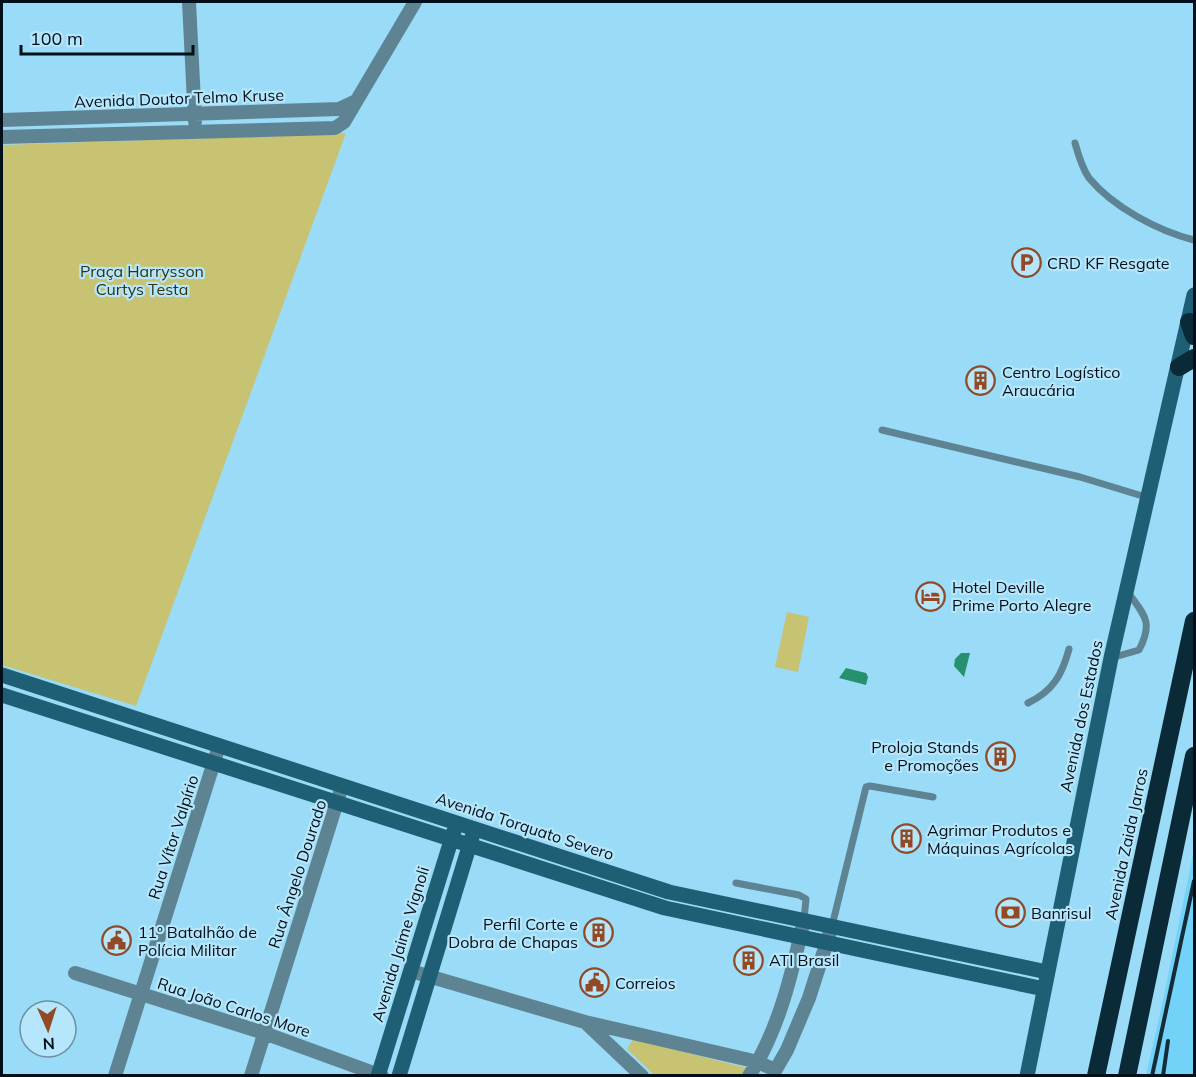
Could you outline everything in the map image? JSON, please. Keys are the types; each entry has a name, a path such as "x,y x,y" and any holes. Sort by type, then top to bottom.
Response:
{"highway":[{"name":"Avenida Zaida Jarros","path":"1096,1076 1194,621"},
{"path":"1127,1076 1194,756"}],"street":[{"path":"189,2 196,132"},
{"path":"356,101 415,2"},
{"name":"Avenida Doutor Telmo Kruse","path":"2,120 339,109 356,101"},
{"name":"Avenida Doutor Telmo Kruse","path":"2,137 335,128 344,122 356,101"},
{"name":"Avenida dos Estados","path":"1027,1076 1111,658 1149,498 1187,363 1194,296"},
{"name":"Avenida Torquato Severo","path":"2,675 669,892 1047,972"},
{"path":"2,695 665,908 1044,989"},
{"name":"Rua Vítor Valpírio","path":"115,1076 219,746"},
{"name":"Rua Ângelo Dourado","path":"251,1076 342,786"},
{"name":"Avenida Jaime Vignoli","path":"380,1074 457,823"},
{"path":"399,1076 474,828"},
{"path":"571,878 577,862"},
{"path":"749,1076 758,1062 785,993 804,920"},
{"path":"411,971 585,1022 758,1062 774,1073 787,1050 809,998 832,926"},
{"path":"930,964 936,948"},
{"name":"Rua João Carlos More","path":"75,973 264,1033 380,1074"},
{"path":"585,1022 642,1076"}],"lane":[{"path":"1074,143 1089,178 1112,198 1143,219 1176,235 1194,240"},
{"path":"882,430 1080,477 1149,498"},
{"path":"1111,658 1139,650 1147,634 1147,618 1127,590"},
{"path":"1028,703 1043,695 1057,682 1069,649"},
{"path":"832,926 866,787 933,797"},
{"path":"736,883 800,895 806,899 808,905 804,920"}],"shaded area":[{"path":"961,653 970,653 964,677 954,666 955,659"},
{"path":"846,668 866,673 868,677 866,685 839,678"},
{"path":"1194,850 1194,1075 1146,1075 1162,1005"}],"green space":[{"name":"Praça Harrysson Curtys Testa","path":"346,133 136,706 2,665 2,145"},
{"path":"787,612 809,617 798,672 775,667"},
{"path":"633,1039 751,1069 745,1075 654,1075 627,1049"}],"railway":[{"path":"1152,1076 1194,881"},
{"path":"1163,1076 1168,1041"}],"place":[{"name":"CRD KF Resgate","path":"1026,263"},
{"name":"Centro Logístico Araucária","path":"981,381"},
{"name":"Hotel Deville Prime Porto Alegre","path":"931,596"},
{"name":"Proloja Stands e Promoções","path":"1000,756"},
{"name":"Agrimar Produtos e Máquinas Agrícolas","path":"906,839"},
{"name":"Banrisul","path":"1010,913"},
{"name":"Perfil Corte e Dobra de Chapas","path":"599,933"},
{"name":"11º Batalhão de Polícia Militar","path":"117,941"},
{"name":"ATI Brasil","path":"748,960"},
{"name":"Correios","path":"594,983"}]}
